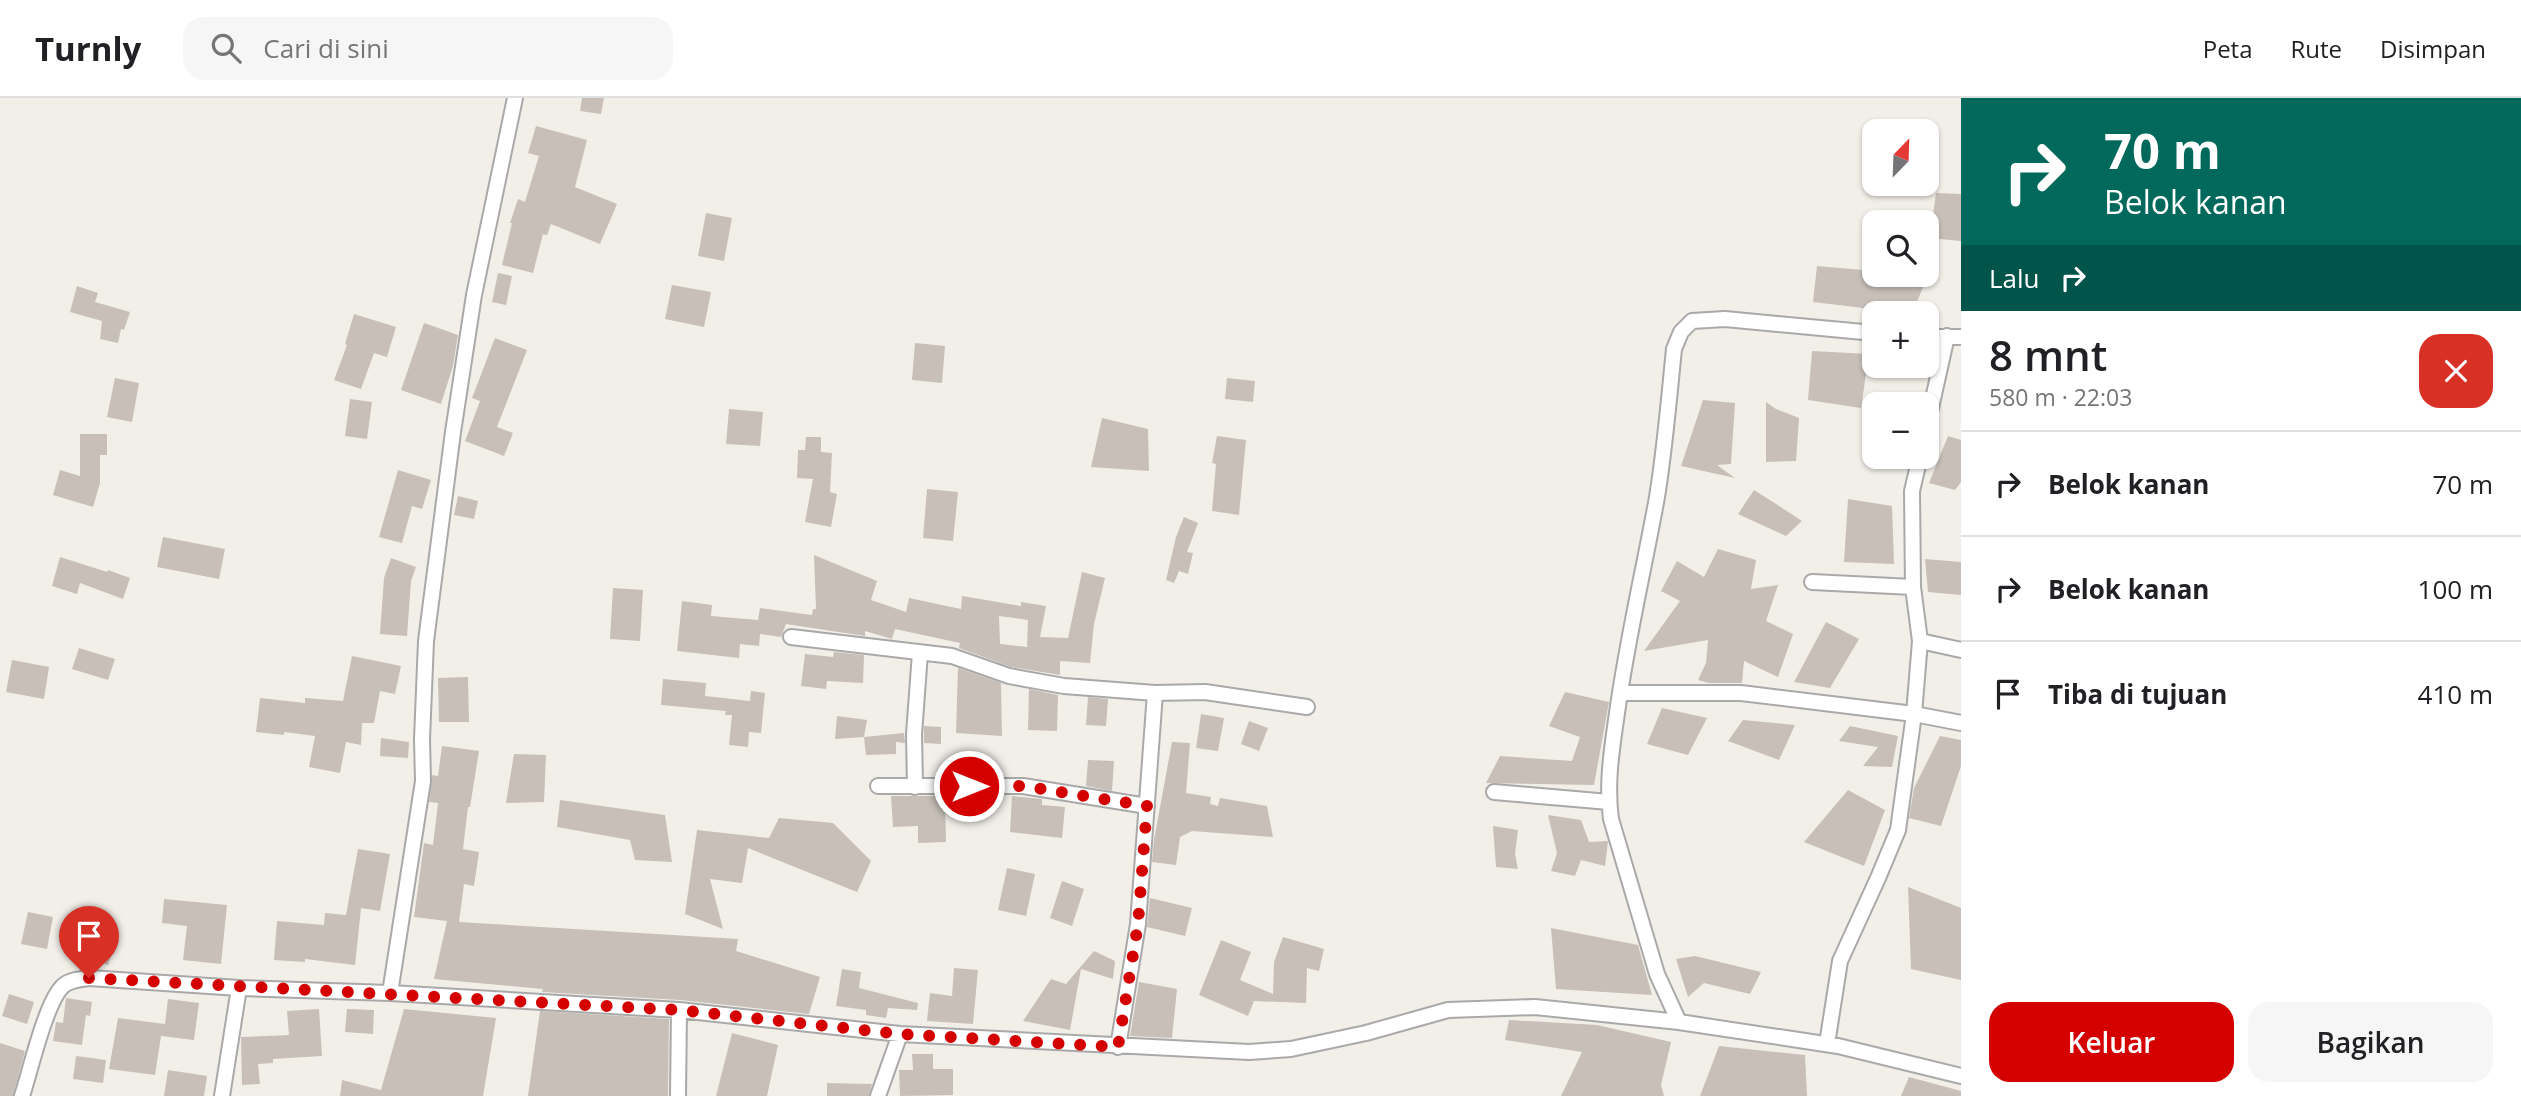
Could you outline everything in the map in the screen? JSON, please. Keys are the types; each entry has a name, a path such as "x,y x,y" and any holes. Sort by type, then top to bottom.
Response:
{"street":[{"path":"390,993 423,781 426,640 453,432 474,295 515,98"},
{"path":"1679,1022 1657,974 1618,842 1609,802 1608,776 1632,615 1657,495 1675,349 1681,332 1692,321 1725,319 1862,332"},
{"path":"1937,392 1954,337"},
{"path":"1828,1044 1840,961 1898,830 1914,714 1920,641 1913,587 1912,491 1917,469"},
{"path":"1812,582 1913,587"},
{"path":"791,637 951,656 1009,676 1064,686 1155,693 1205,692 1307,707"},
{"path":"1920,641 1961,650"},
{"path":"915,786 915,722 920,653"},
{"path":"1118,1047 1138,924 1155,693"},
{"path":"1620,693 1741,694 1914,714 1961,723"},
{"path":"878,786 1023,786 1147,806"},
{"path":"1494,792 1609,802"},
{"path":"22,1096 51,1005 63,986 89,978 679,1010 900,1034 1249,1052 1292,1049 1448,1010 1535,1007 1679,1022 1828,1044 1961,1076"},
{"path":"222,1096 239,988"},
{"path":"678,1096 679,1010"},
{"path":"878,1096 900,1034"}],"building":[{"path":"582,98 604,98 601,114 580,111"},
{"path":"536,126 587,140 575,187 617,204 600,244 551,224 547,235 543,234 533,273 502,265 510,223 518,199 525,202 539,156 528,153"},
{"path":"1939,193 1961,194 1961,241 1939,239 1939,210 1934,210 1936,196 1939,196"},
{"path":"706,213 732,218 724,261 698,256"},
{"path":"1817,266 1862,270 1862,287 1923,287 1917,301 1862,301 1862,308 1813,302"},
{"path":"498,273 512,276 506,305 492,302"},
{"path":"672,285 711,292 704,327 665,319"},
{"path":"77,286 98,293 95,302 130,312 124,330 121,329 118,343 100,339 102,321 70,312"},
{"path":"354,314 396,327 387,357 374,353 361,389 334,380 347,345 345,344"},
{"path":"424,323 458,335 453,366 441,404 401,390"},
{"path":"495,338 527,350 497,427 513,433 504,456 465,441 480,401 472,398"},
{"path":"915,343 945,346 942,383 912,380"},
{"path":"1812,351 1862,354 1862,378 1865,378 1861,408 1808,400"},
{"path":"115,378 139,383 132,422 107,417"},
{"path":"1227,378 1255,381 1253,402 1225,399"},
{"path":"350,399 372,402 367,439 345,436"},
{"path":"1703,400 1735,403 1731,464 1717,465 1735,478 1681,466"},
{"path":"1766,402 1799,418 1796,461 1766,462"},
{"path":"729,409 763,412 760,446 726,444"},
{"path":"1102,418 1148,429 1149,471 1091,467"},
{"path":"80,434 107,434 107,455 100,455 100,483 93,507 53,495 60,470 80,476"},
{"path":"1217,436 1246,440 1239,515 1212,511 1216,464 1212,463"},
{"path":"1948,436 1961,440 1961,482 1955,490 1929,483 1935,469 1939,469 1939,458"},
{"path":"806,437 821,437 821,452 832,453 830,492 837,494 831,527 805,522 813,479 797,478 798,450 805,450"},
{"path":"398,470 431,480 422,509 412,506 402,543 379,537"},
{"path":"927,489 958,492 953,541 923,538"},
{"path":"1754,490 1802,521 1786,536 1738,514"},
{"path":"458,496 478,501 474,519 454,515"},
{"path":"1848,499 1892,506 1894,564 1844,562"},
{"path":"1184,517 1198,523 1187,552 1193,553 1188,574 1179,571 1174,583 1166,580 1176,537"},
{"path":"163,537 225,549 219,579 157,567"},
{"path":"1718,549 1756,560 1751,589 1778,585 1766,621 1793,634 1778,677 1744,661 1742,683 1709,683 1698,680 1706,663 1708,640 1644,651 1680,601 1661,591 1677,561 1704,577"},
{"path":"814,555 877,581 871,600 906,612 909,598 961,609 962,596 1021,606 1021,602 1046,606 1040,637 1068,638 1082,572 1105,578 1094,624 1090,663 1060,661 1060,675 1011,667 959,648 960,643 895,629 892,639 865,631 865,636 786,624 781,637 760,634 759,646 740,644 739,658 677,651 682,601 712,605 711,616 758,620 760,608 812,615 813,609 816,609","holes":["999,616 1028,620 1027,647 1000,644"]},
{"path":"60,557 130,578 123,599 80,583 77,594 52,586"},
{"path":"391,558 416,567 411,581 407,636 380,634 384,578"},
{"path":"1925,559 1961,562 1961,595 1928,592"},
{"path":"613,588 643,590 640,641 610,639"},
{"path":"1826,622 1859,639 1830,688 1794,682"},
{"path":"79,648 115,659 108,680 72,669"},
{"path":"834,652 864,655 863,683 827,681 826,689 801,686 805,654 833,657"},
{"path":"352,656 401,666 395,694 380,691 374,723 362,723 361,745 346,742 340,773 309,767 315,736 256,732 260,698 305,703 305,698 343,701"},
{"path":"12,660 49,667 44,699 6,692"},
{"path":"958,668 1001,683 1002,736 956,733"},
{"path":"468,677 469,722 439,722 438,678"},
{"path":"663,679 706,683 705,696 750,701 751,691 765,693 761,733 749,732 748,747 729,745 732,715 725,715 726,711 661,705"},
{"path":"1029,689 1058,695 1057,731 1028,730"},
{"path":"1565,692 1609,702 1594,785 1486,783 1500,756 1572,761 1580,737 1549,726"},
{"path":"1088,697 1108,699 1106,726 1086,725"},
{"path":"1662,708 1707,718 1688,755 1647,744"},
{"path":"1201,714 1224,718 1218,751 1196,748"},
{"path":"837,716 867,720 864,737 835,739"},
{"path":"1743,720 1795,725 1779,760 1728,741"},
{"path":"1249,721 1268,728 1259,751 1241,744"},
{"path":"924,726 941,727 941,744 924,743"},
{"path":"1850,726 1898,736 1892,767 1863,766 1878,747 1839,741"},
{"path":"904,733 905,743 896,742 896,754 866,755 864,737"},
{"path":"1940,736 1961,740 1961,766 1941,826 1909,818 1914,788"},
{"path":"381,738 409,742 408,758 380,756"},
{"path":"1172,742 1190,743 1186,793 1211,797 1210,804 1218,806 1220,798 1267,806 1273,837 1192,831 1180,837 1176,865 1152,862"},
{"path":"442,746 479,751 463,849 479,852 474,886 464,884 459,922 738,939 736,951 820,977 809,1014 680,1000 542,992 543,989 434,979 447,921 414,917 424,843 433,845 438,803 429,802 432,775 438,776"},
{"path":"514,754 546,755 544,802 506,803"},
{"path":"1088,760 1114,761 1112,791 1086,786"},
{"path":"1848,790 1885,810 1864,866 1804,842"},
{"path":"891,796 945,796 946,842 918,843 918,826 893,827"},
{"path":"1012,796 1042,799 1042,805 1065,807 1062,838 1010,832"},
{"path":"560,800 665,815 672,862 635,860 630,840 557,827"},
{"path":"1548,815 1581,820 1589,842 1608,841 1605,866 1581,860 1575,876 1551,871 1557,853"},
{"path":"779,818 833,823 871,861 857,892 748,848 742,883 710,879 723,929 685,914 697,830 769,838"},
{"path":"1493,826 1518,830 1515,854 1518,869 1496,867"},
{"path":"358,849 390,854 380,911 361,908 355,965 305,959 305,962 274,960 277,921 324,925 325,913 346,915"},
{"path":"1007,868 1035,874 1026,916 998,910"},
{"path":"1062,881 1084,889 1072,926 1050,918"},
{"path":"1908,887 1961,908 1961,980 1911,969"},
{"path":"1150,898 1192,908 1185,936 1147,927"},
{"path":"164,899 227,905 221,964 183,960 187,926 162,923"},
{"path":"28,912 53,917 47,949 21,944"},
{"path":"91,924 119,933 108,965 80,956"},
{"path":"1551,928 1638,945 1652,995 1556,989"},
{"path":"1283,937 1324,949 1319,971 1307,968 1306,1003 1254,1001 1248,1016 1199,995 1221,940 1251,952 1240,980 1273,994 1274,962"},
{"path":"1094,951 1115,961 1113,979 1081,969 1070,1030 1023,1021 1051,979 1066,984"},
{"path":"1695,956 1761,972 1750,994 1704,983 1688,997 1676,959"},
{"path":"954,968 978,970 973,1024 927,1021 930,993 952,996"},
{"path":"842,969 861,972 859,988 918,1003 917,1010 888,1008 886,1018 866,1015 866,1010 836,1006"},
{"path":"1139,982 1177,989 1172,1038 1130,1036"},
{"path":"9,994 34,1002 27,1024 2,1016"},
{"path":"66,998 92,1002 90,1016 86,1015 82,1045 53,1041 56,1022 63,1023"},
{"path":"168,999 199,1003 194,1040 161,1036 155,1075 109,1069 118,1018 165,1024"},
{"path":"319,1009 322,1056 273,1059 273,1063 258,1064 260,1084 242,1085 241,1037 289,1035 287,1011"},
{"path":"347,1009 374,1010 373,1034 345,1032"},
{"path":"404,1009 496,1018 483,1096 340,1096 342,1080 381,1090"},
{"path":"540,1011 669,1019 668,1096 528,1096"},
{"path":"1509,1020 1597,1025 1671,1042 1661,1085 1664,1096 1561,1096 1582,1052 1505,1040"},
{"path":"732,1033 778,1045 767,1096 716,1096"},
{"path":"0,1043 25,1051 13,1096 0,1096"},
{"path":"1719,1046 1805,1055 1807,1096 1700,1096"},
{"path":"912,1054 933,1054 933,1069 953,1069 953,1095 900,1096 899,1070 913,1070"},
{"path":"76,1056 106,1060 103,1083 73,1079"},
{"path":"168,1070 207,1076 204,1096 164,1096"},
{"path":"1909,1077 1961,1091 1961,1096 1901,1096"},
{"path":"827,1083 872,1084 869,1096 827,1096"}],"route":[{"path":"89,978 679,1010 900,1034 1118,1047 1138,924 1147,806 1023,786 969,786"}]}
